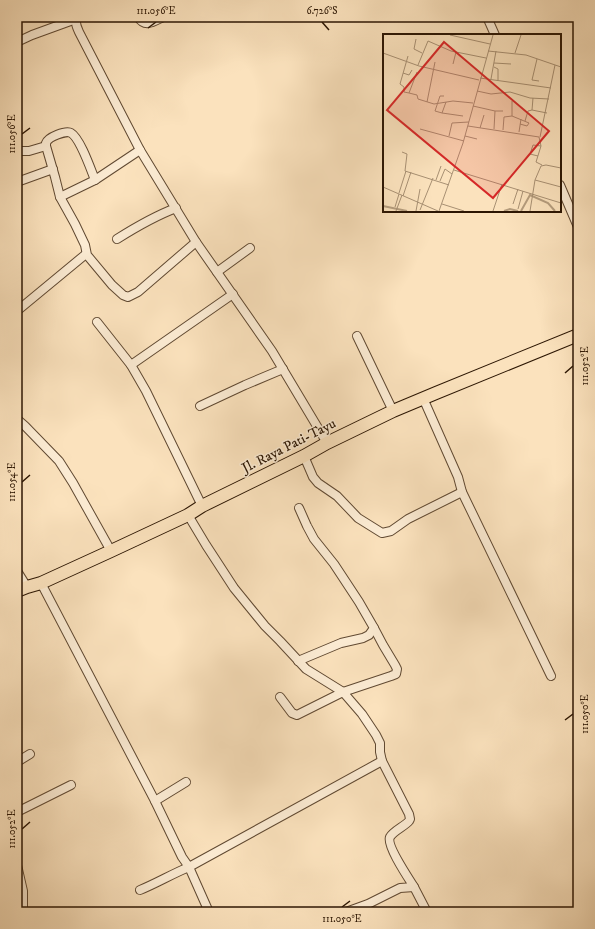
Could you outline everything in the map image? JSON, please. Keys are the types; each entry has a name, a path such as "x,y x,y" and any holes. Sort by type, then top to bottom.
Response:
{"main road":[{"name":"Jl. Raya Pati-Tayu","path":"22,589 41,583 188,515 202,506 393,411 578,335"}],"street":[{"path":"138,17 144,23 148,23 163,17"},
{"path":"487,17 494,34"},
{"path":"17,42 76,18 79,32 140,150 196,242 234,294 272,351 327,444"},
{"path":"95,180 78,142 71,133 67,132 53,136 47,141 46,146 60,197 85,245 86,254 112,285 123,295 128,297 138,292 196,242"},
{"path":"17,151 29,151 46,146"},
{"path":"60,197 95,180 140,150"},
{"path":"17,182 53,169"},
{"path":"561,187 578,226"},
{"path":"117,239 145,222 176,208"},
{"path":"217,272 250,248"},
{"path":"17,311 86,254"},
{"path":"131,365 234,294"},
{"path":"97,322 131,365 146,391 202,506"},
{"path":"357,336 393,411"},
{"path":"200,406 283,369"},
{"path":"423,398 458,477 462,492 551,676"},
{"path":"17,419 59,461 111,551"},
{"path":"304,456 313,477 318,483 337,496 358,518 382,533 391,531 408,519 462,492"},
{"path":"280,697 292,713 297,715 343,692 396,674 397,669 359,602 334,564 314,539 299,508"},
{"path":"188,515 234,588 265,626 306,669 343,692 362,714 376,735 380,743 382,761 410,816 408,822 391,836 389,841 405,874 414,887 427,912"},
{"path":"17,571 22,589"},
{"path":"41,583 155,801 182,857 189,867 209,912"},
{"path":"298,661 341,643 363,638 369,635 374,628"},
{"path":"17,762 30,754"},
{"path":"140,890 189,867 382,761"},
{"path":"155,801 186,782"},
{"path":"17,812 71,785"},
{"path":"17,864 23,891 23,912"},
{"path":"346,912 368,904 400,888 414,887"}]}
